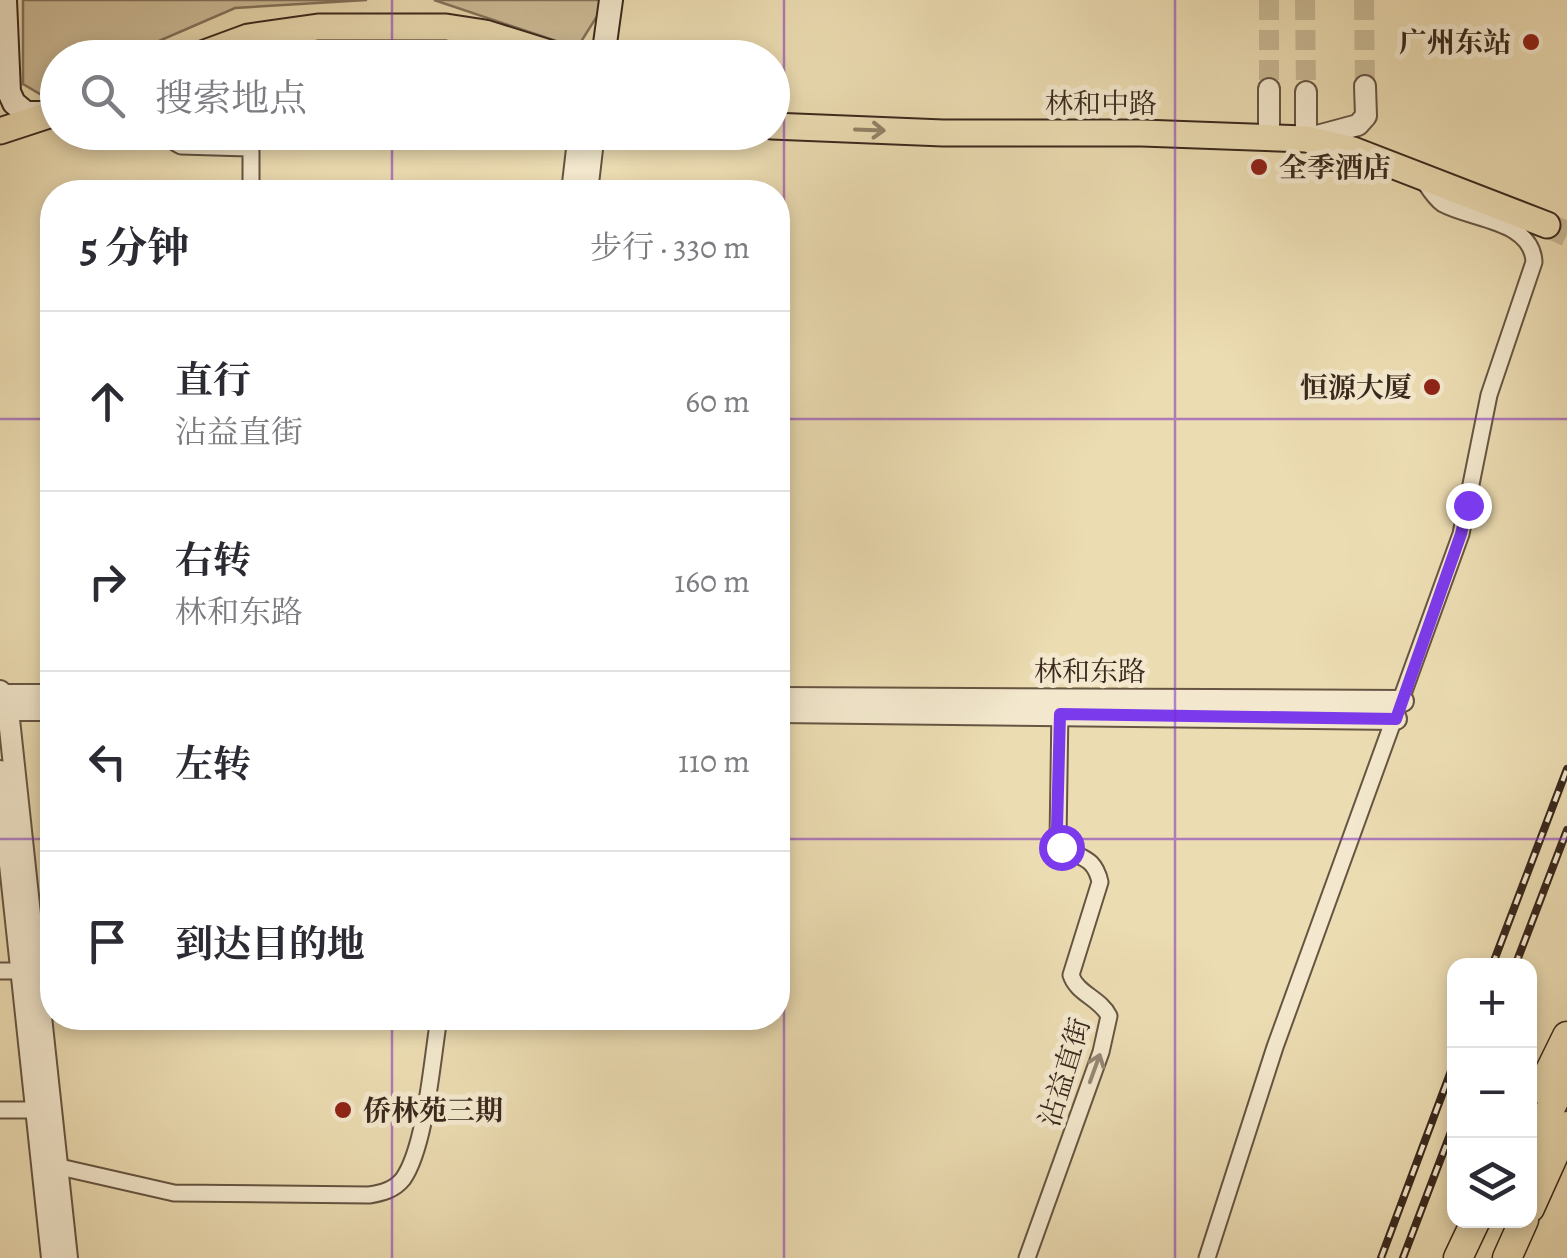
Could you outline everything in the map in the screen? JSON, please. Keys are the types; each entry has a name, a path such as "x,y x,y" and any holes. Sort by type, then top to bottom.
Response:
{"highway":[{"path":"1537,1119 1567,1036"},
{"path":"1537,1123 1567,1060"},
{"path":"1537,1125 1567,1074"},
{"path":"1537,1192 1567,1126"},
{"path":"1458,1258 1472,1228"},
{"path":"1480,1258 1493,1228"},
{"path":"1507,1258 1521,1228"},
{"path":"1518,1258 1524,1228"}],"main road":[{"path":"5,0 9,92 26,113 40,113"},
{"path":"605,40 610,0"},
{"path":"242,40 318,27 446,27 507,40"},
{"path":"0,133 40,118"},
{"name":"林和中路","path":"790,127 1306,138 1353,150 1547,226"}],"street":[{"path":"1306,92 1306,138 1358,125 1366,116 1365,86"},
{"path":"1269,89 1270,137"},
{"path":"251,150 251,180"},
{"path":"573,180 577,150"},
{"path":"588,180 592,150"},
{"path":"1207,1258 1275,1046 1461,534 1490,395 1534,262 1530,243 1512,229 1444,204 1422,178"},
{"path":"2,699 40,697"},
{"name":"林和东路","path":"790,698 1400,710"},
{"path":"2,699 40,707"},
{"path":"2,699 49,1164 52,1258"},
{"name":"林和东路","path":"790,712 1060,706"},
{"name":"沾益直街","path":"1027,1258 1101,1052 1109,1016 1104,1006 1075,986 1072,975 1100,882 1098,869 1088,858 1061,847 1058,841 1060,706"},
{"path":"0,771 10,971 67,1258"},
{"path":"49,1164 174,1193 387,1192 402,1180 417,1146 436,1030"},
{"path":"0,1110 36,1110"}],"shaded area":[{"path":"23,0 367,0 235,8 161,40 40,40 40,94 23,84"},
{"path":"434,0 601,0 601,10 582,40 553,40"}],"tunnel":[{"path":"1269,0 1269,89"},
{"path":"1305,0 1306,92"},
{"path":"1364,0 1365,86"},
{"path":"1547,225 1567,234"}],"railway":[{"path":"1495,958 1567,769"},
{"path":"1518,958 1567,830"},
{"path":"1381,1258 1447,1082"},
{"path":"1403,1258 1449,1138"}],"place":[{"name":"广州东站","path":"1531,42"},
{"name":"全季酒店","path":"1259,167"},
{"name":"恒源大厦","path":"1432,387"},
{"name":"侨林苑三期","path":"343,1110"}],"route":[{"path":"1061,847 1057,828 1060,714 1396,719 1468,505"}]}
